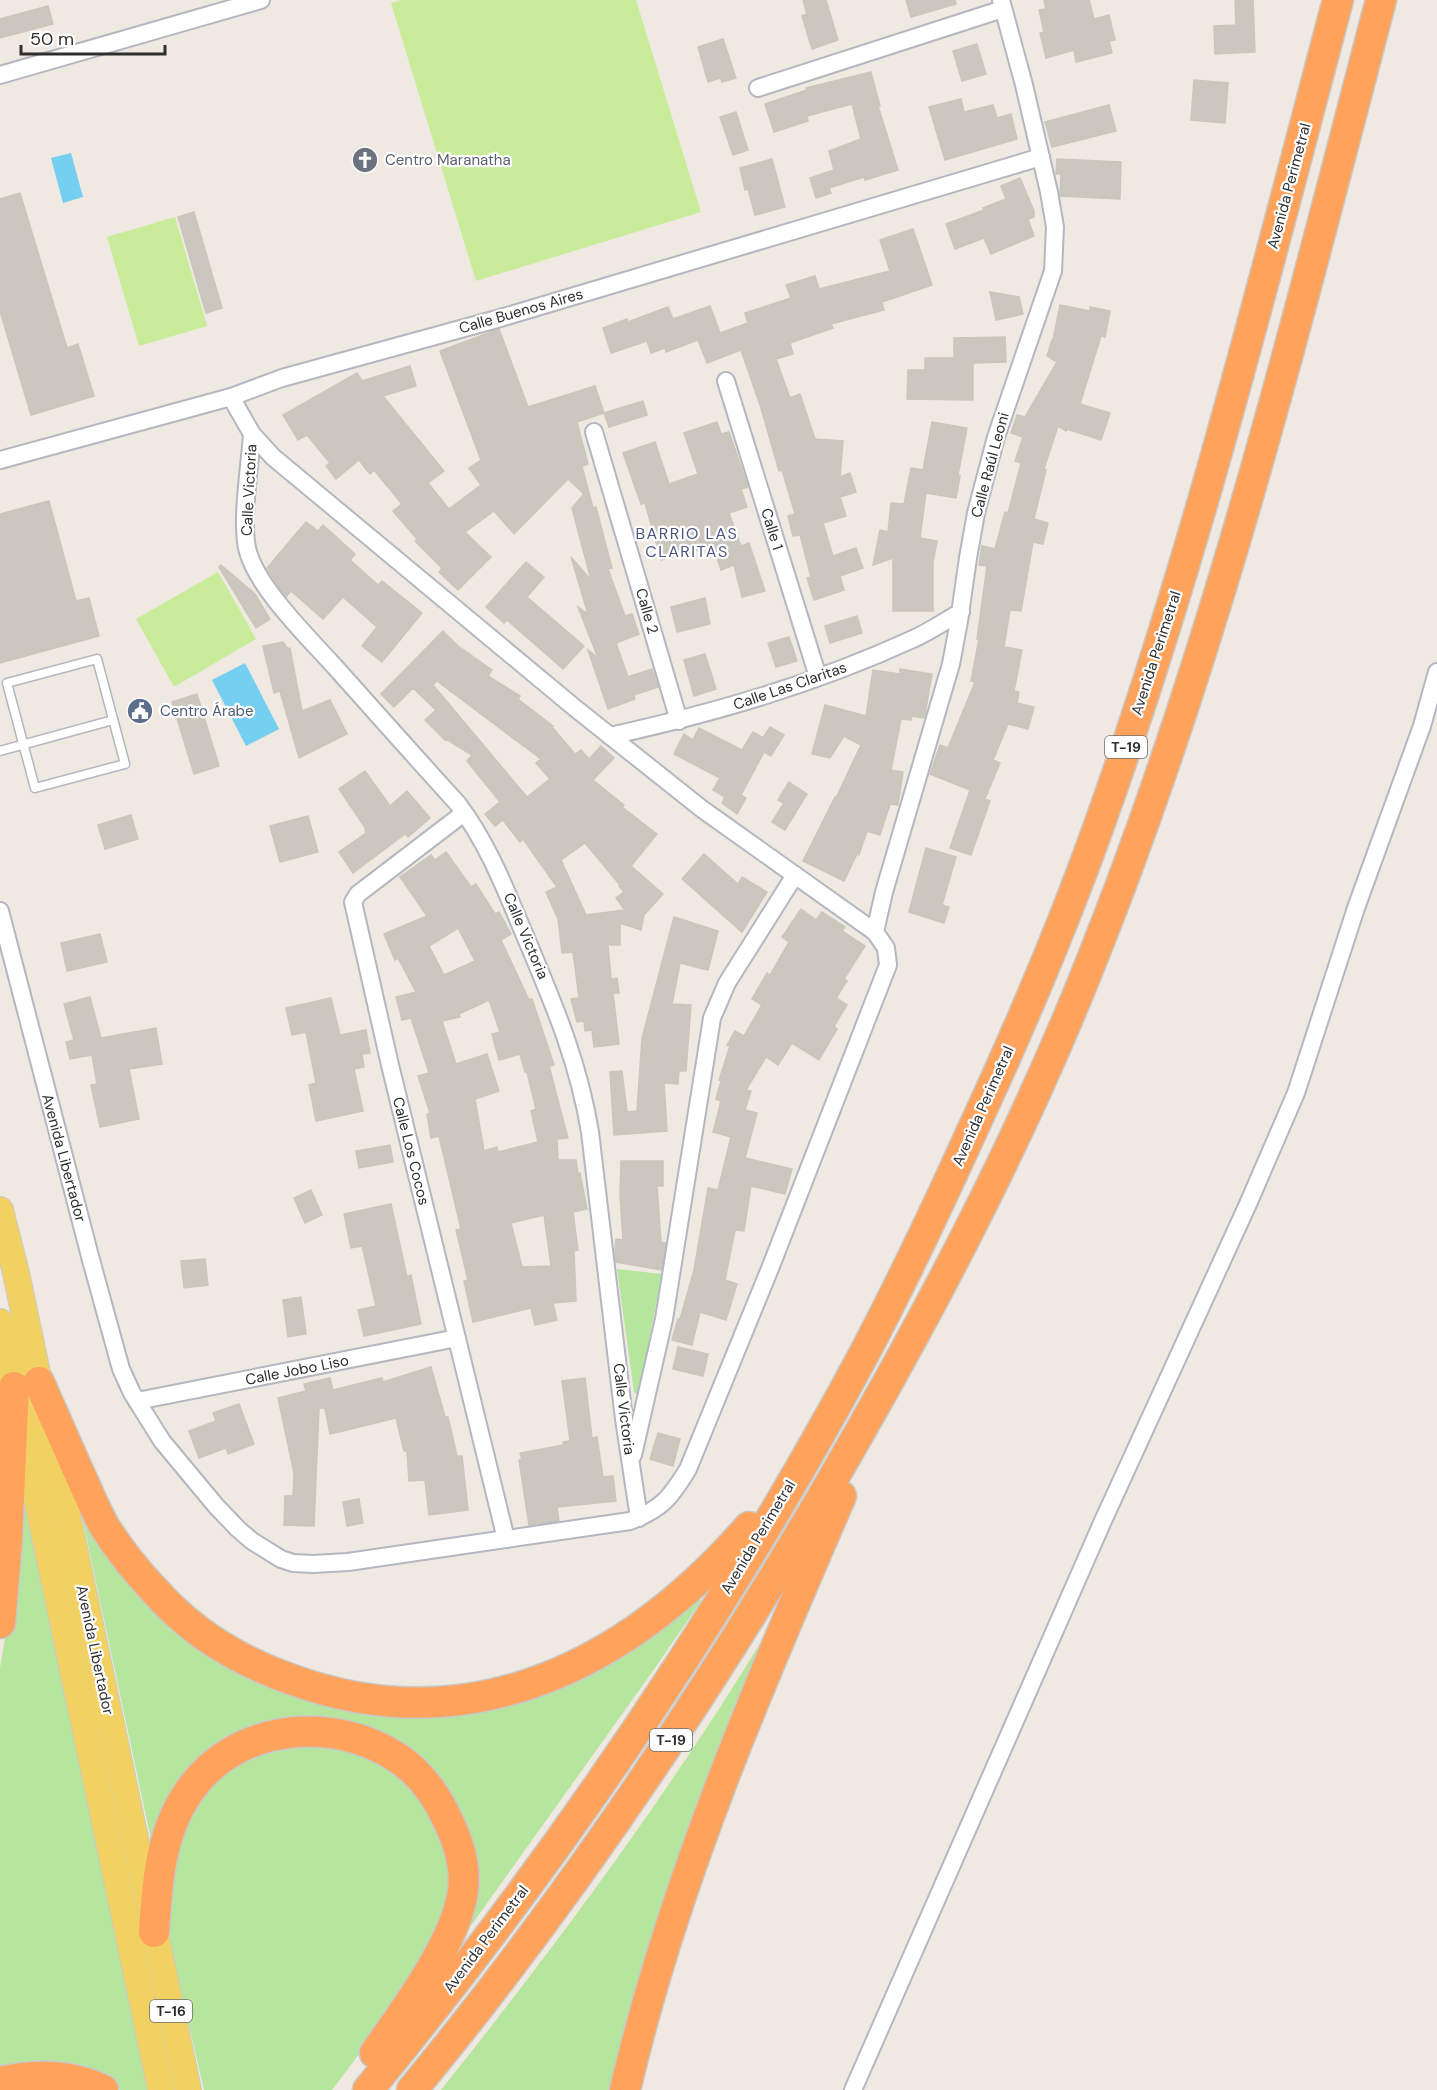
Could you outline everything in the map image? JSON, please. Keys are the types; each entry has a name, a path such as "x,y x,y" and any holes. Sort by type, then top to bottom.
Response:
{"highway":[{"name":"Avenida Perimetral","path":"368,2090 511,1908 598,1787 674,1675 807,1455 865,1353 928,1227 1047,960 1097,832 1168,620 1215,461 1338,0"},
{"name":"T-19","path":"412,2090 539,1928 626,1807 696,1703 778,1572 897,1368 1032,1099 1090,965 1136,846 1207,632 1256,472 1381,0"},
{"path":"626,2090 657,1971 698,1844 729,1762 808,1573 897,1368"},
{"path":"26,1384 106,1529 156,1593 203,1635 262,1669 329,1691 392,1702 434,1703 476,1698 511,1690 545,1678 615,1644 647,1624 683,1595 724,1556 763,1512 807,1455"},
{"path":"0,1620 26,1384"},
{"path":"154,1932 160,1867 169,1832 187,1794 198,1779 222,1758 240,1747 267,1737 293,1732 315,1732 363,1740 382,1749 412,1770 434,1796 454,1834 464,1870 461,1899 453,1926 438,1955 404,2011 349,2090"},
{"path":"0,2082 18,2078 57,2076 103,2090"}],"main road":[{"name":"Avenida Libertador","path":"0,1210 16,1273 26,1384 161,2090"},
{"name":"Avenida Libertador","path":"0,1322 26,1384 154,1932 188,2090"}],"street":[{"path":"0,75 261,0"},
{"path":"758,88 1002,4"},
{"name":"Calle Raúl Leoni","path":"875,932 884,892 951,664 976,513 993,448 1053,271 1056,253 1055,227 1041,157 1002,4"},
{"name":"Calle Buenos Aires","path":"0,460 231,396 282,378 497,319 1041,157"},
{"name":"Calle 1","path":"726,381 818,677"},
{"path":"231,396 252,434 273,457 610,736 702,809 875,932 886,948 888,965 771,1266 688,1469 673,1494 657,1509 639,1518"},
{"name":"Calle 2","path":"594,432 679,721"},
{"name":"Calle Victoria","path":"252,434 245,528 247,549 254,566 293,619 464,813 487,848 501,877 560,1019 583,1091 590,1132 639,1518"},
{"name":"Calle Las Claritas","path":"610,736 679,721 774,694 914,639 961,612"},
{"path":"853,2090 1102,1523 1248,1204 1296,1093 1356,908 1422,726 1437,672"},
{"name":"Calle Los Cocos","path":"464,813 358,894 353,902 390,1065 506,1539"},
{"path":"631,1464 664,1319 712,1018 727,982 795,875"},
{"name":"Avenida Libertador","path":"0,911 90,1260 121,1369 162,1442 216,1506 252,1541 281,1559 293,1563 348,1562 639,1518"},
{"name":"Calle Jobo Liso","path":"137,1401 457,1338"}],"lane":[{"path":"97,659 125,764 35,788 23,745 7,683 97,659"},
{"path":"0,751 113,720"}],"green space":[{"path":"401,0 636,0 701,212 476,281 391,3"},
{"path":"175,217 207,326 139,346 107,237"},
{"path":"218,572 256,639 174,687 136,619"},
{"path":"617,1269 662,1274 639,1392 636,1394 634,1392"},
{"path":"21,1477 148,2090 120,2090 115,2086 0,2073 0,1668 11,1603"},
{"path":"81,1512 198,1642 434,1711 700,1597 701,1601 455,1948 468,1911 418,1763 256,1731 153,1849"},
{"path":"779,1612 616,2090 441,2090 618,1857 701,1736"},
{"path":"332,1742 407,1776 452,1854 445,1923 372,2037 332,2090 204,2090 167,1932 165,1898 194,1799 262,1747"}],"water":[{"path":"71,153 83,197 63,203 51,158"},
{"path":"245,663 279,729 246,746 212,680"}],"building":[{"path":"803,0 826,0 838,40 812,49 802,16 807,14"},
{"path":"906,0 955,0 956,4 911,17"},
{"path":"1044,0 1089,0 1094,19 1109,15 1115,40 1109,41 1112,53 1076,62 1074,50 1046,58 1040,33 1044,32 1039,10 1046,9"},
{"path":"1235,0 1253,0 1255,52 1215,54 1214,26 1236,25"},
{"path":"48,6 53,24 0,38 0,19"},
{"path":"723,39 736,78 722,82 720,78 708,82 698,47"},
{"path":"977,44 986,74 962,81 953,51"},
{"path":"871,72 880,106 878,106 898,170 865,180 864,177 829,188 831,193 816,198 810,178 834,170 829,151 861,139 852,104 807,116 808,121 774,132 765,104 807,90 806,88"},
{"path":"1194,80 1228,83 1225,123 1191,120"},
{"path":"961,99 964,112 993,105 997,118 1011,114 1017,139 945,160 929,107"},
{"path":"1109,105 1116,131 1052,147 1045,122"},
{"path":"736,112 748,150 733,155 720,117"},
{"path":"772,159 785,207 755,215 748,189 745,190 740,168"},
{"path":"1057,159 1121,162 1120,199 1060,196 1061,174 1056,174"},
{"path":"1020,178 1034,211 1034,217 1028,219 1034,236 991,254 984,238 955,249 946,224 1006,199 1001,186"},
{"path":"20,193 67,348 78,344 94,396 31,415 0,311 0,199"},
{"path":"194,212 222,308 206,313 178,217"},
{"path":"913,229 932,285 882,302 884,310 831,324 833,328 790,343 793,354 776,359 790,398 800,394 815,439 843,441 840,477 850,473 856,492 840,497 846,516 823,523 833,556 856,548 863,568 840,576 844,590 814,600 807,578 811,577 800,535 793,536 788,516 795,514 741,350 707,363 698,340 666,352 665,348 651,353 647,341 611,353 603,328 627,319 628,322 668,307 673,319 710,306 720,333 748,323 745,313 791,298 786,285 815,276 819,289 890,271 880,240"},
{"path":"990,292 1019,297 1023,314 996,320"},
{"path":"1060,305 1090,311 1090,307 1110,311 1105,337 1101,336 1080,404 1110,413 1101,440 1067,429 1066,431 1058,426 1044,469 1046,470 1034,519 1048,523 1043,544 1033,542 1021,611 1010,610 1004,647 1022,650 1014,691 1019,692 1017,703 1034,707 1028,729 1008,724 993,760 1000,763 985,799 990,801 971,855 950,848 970,790 930,774 940,745 948,748 975,682 971,681 979,639 977,639 987,566 979,565 982,546 995,549 1005,512 1008,513 1021,463 1015,461 1023,437 1011,433 1017,415 1025,417 1057,362 1047,356 1053,340"},
{"path":"499,329 528,407 595,386 604,413 577,422 588,464 582,466 593,508 596,507 612,568 608,569 625,616 632,614 639,634 616,643 628,677 652,669 658,687 634,695 635,699 608,709 588,650 598,658 578,607 588,614 571,557 591,580 572,508 584,494 568,479 514,534 494,511 465,532 491,557 458,590 439,572 442,568 415,541 417,539 393,511 402,504 374,470 370,474 359,460 336,479 326,466 330,463 307,435 298,440 283,415 357,373 362,381 410,366 416,386 383,396 444,471 428,483 449,509 481,485 469,468 481,460 440,351"},
{"path":"1005,337 1006,362 973,363 973,400 907,399 908,370 925,370 925,358 954,358 954,338"},
{"path":"643,401 647,415 609,427 604,413"},
{"path":"717,422 721,434 729,432 748,487 741,489 747,507 729,513 741,546 749,543 765,591 742,597 734,565 721,570 713,545 661,560 645,503 641,504 623,453 655,442 669,484 698,474 684,433"},
{"path":"932,422 967,428 956,498 926,493 920,538 937,541 933,562 933,611 893,611 893,558 873,565 880,530 888,532 891,503 904,504 911,468 923,470"},
{"path":"49,501 76,601 89,598 99,636 0,663 0,514"},
{"path":"306,522 318,531 323,525 355,554 350,560 378,585 382,581 422,613 382,662 362,646 377,627 343,597 323,619 291,591 286,597 267,568"},
{"path":"526,562 544,577 527,597 584,646 563,669 507,620 504,623 486,607"},
{"path":"221,565 255,594 270,619 256,628 219,567"},
{"path":"705,598 710,624 677,632 671,607"},
{"path":"857,616 862,633 830,643 825,626"},
{"path":"443,631 458,646 492,670 488,676 520,696 518,699 553,726 575,754 581,750 589,759 601,746 614,758 593,780 624,805 622,807 657,834 631,866 663,894 644,915 641,930 620,923 620,945 608,945 611,979 617,978 619,993 613,993 619,1044 594,1047 592,1030 585,1031 584,1021 577,1022 571,999 579,998 573,952 562,953 558,919 546,892 557,887 523,839 520,842 503,820 495,826 485,814 500,802 467,761 472,755 445,740 425,720 436,710 413,688 394,707 381,694","holes":["437,681 541,759 536,763 550,779 527,797 433,685","585,843 620,885 624,892 616,898 625,910 586,915 561,860"]},
{"path":"789,637 797,661 776,667 768,643"},
{"path":"283,642 288,649 290,648 302,711 330,700 347,734 299,758 280,691 274,693 263,646"},
{"path":"705,654 716,689 694,696 684,660"},
{"path":"900,669 932,674 924,718 912,716 911,720 901,719 891,770 903,772 898,805 890,804 880,835 867,831 859,855 857,854 844,881 803,861 861,745 844,736 830,758 812,754 825,705 866,716 873,670 900,674"},
{"path":"197,694 219,766 194,774 172,702"},
{"path":"770,727 784,735 771,756 764,752 741,795 746,798 737,814 722,803 725,797 713,790 720,778 674,754 684,734 693,740 699,728 742,750 753,732 763,738"},
{"path":"365,771 390,806 407,791 430,818 408,837 405,834 353,873 339,852 366,833 366,829 339,789"},
{"path":"789,782 807,794 785,830 772,822 784,803 778,800"},
{"path":"131,815 138,839 105,849 98,825"},
{"path":"308,816 318,852 280,862 270,826"},
{"path":"926,848 956,857 942,905 949,907 944,923 909,912"},
{"path":"446,852 471,887 476,884 495,914 499,912 511,934 501,940 529,1000 532,999 554,1065 549,1066 568,1138 557,1139 558,1160 576,1160 587,1209 573,1212 578,1250 574,1251 576,1301 553,1303 557,1320 535,1325 531,1308 473,1322 464,1281 468,1280 456,1230 461,1229 439,1136 431,1138 427,1114 430,1113 418,1076 429,1073 411,1018 402,1020 396,997 416,992 398,958 395,960 384,934 427,916 400,877 431,855 435,860","holes":["458,928 475,961 444,975 429,946","489,1000 500,1032 492,1034 499,1060 520,1054 525,1072 527,1072 536,1109 531,1111 538,1142 498,1152 497,1147 484,1151 475,1099 499,1091 487,1054 456,1064 442,1021 460,1017 459,1014","544,1215 551,1266 522,1267 511,1223"]},
{"path":"704,854 738,884 742,877 767,892 742,932 682,879"},
{"path":"801,909 816,920 822,912 845,927 842,931 865,946 844,979 847,981 836,998 847,1005 834,1026 837,1029 819,1060 792,1043 778,1065 766,1057 746,1090 751,1091 745,1110 757,1113 745,1158 792,1169 785,1194 751,1186 744,1231 735,1230 725,1280 737,1284 726,1320 700,1312 692,1345 672,1340 694,1270 708,1188 718,1190 731,1137 713,1132 721,1101 716,1099 721,1081 719,1080 730,1046 727,1045 735,1031 744,1036 762,1005 752,999 767,973 770,975 789,942 782,937"},
{"path":"674,917 718,931 708,970 680,963 672,1004 691,1005 686,1071 679,1071 678,1084 664,1083 667,1131 614,1135 610,1072 622,1071 627,1112 637,1111 642,1038"},
{"path":"100,934 107,962 67,971 61,943"},
{"path":"90,997 101,1038 156,1028 162,1064 129,1069 139,1119 100,1127 91,1085 97,1084 92,1055 70,1059 66,1042 74,1040 64,1004"},
{"path":"331,998 340,1035 366,1030 370,1053 362,1054 364,1067 354,1069 363,1111 316,1121 309,1085 316,1083 306,1032 292,1035 286,1008"},
{"path":"390,1145 393,1162 359,1168 356,1151"},
{"path":"621,1161 663,1161 663,1186 657,1186 661,1242 666,1243 661,1270 616,1262 616,1239 623,1240 620,1195"},
{"path":"311,1190 322,1215 305,1223 294,1198"},
{"path":"391,1204 407,1277 411,1275 421,1324 364,1336 358,1310 376,1306 362,1246 351,1248 344,1214"},
{"path":"205,1259 208,1285 184,1288 181,1261"},
{"path":"301,1297 306,1334 288,1337 283,1300"},
{"path":"678,1347 708,1354 703,1376 673,1369"},
{"path":"431,1367 445,1417 448,1417 457,1456 462,1456 468,1510 429,1515 425,1480 409,1481 407,1451 404,1451 396,1418 330,1434 325,1408 319,1408 314,1526 284,1525 285,1496 293,1496 294,1473 278,1398 306,1391 304,1384 330,1378 333,1390 382,1378 383,1382"},
{"path":"585,1378 592,1438 597,1437 603,1477 613,1476 616,1501 557,1507 559,1521 529,1525 519,1460 522,1460 520,1453 564,1445 563,1442 570,1441 562,1381"},
{"path":"239,1404 254,1444 228,1454 226,1448 199,1458 189,1431 216,1421 213,1413"},
{"path":"658,1433 680,1439 673,1466 650,1459"},
{"path":"359,1499 363,1523 347,1526 343,1502"}],"place":[{"name":"Centro Maranatha","path":"365,160"},
{"name":"Centro Árabe","path":"140,711"}],"district":[{"name":"BARRIO LAS CLARITAS","path":"687,542"}]}
